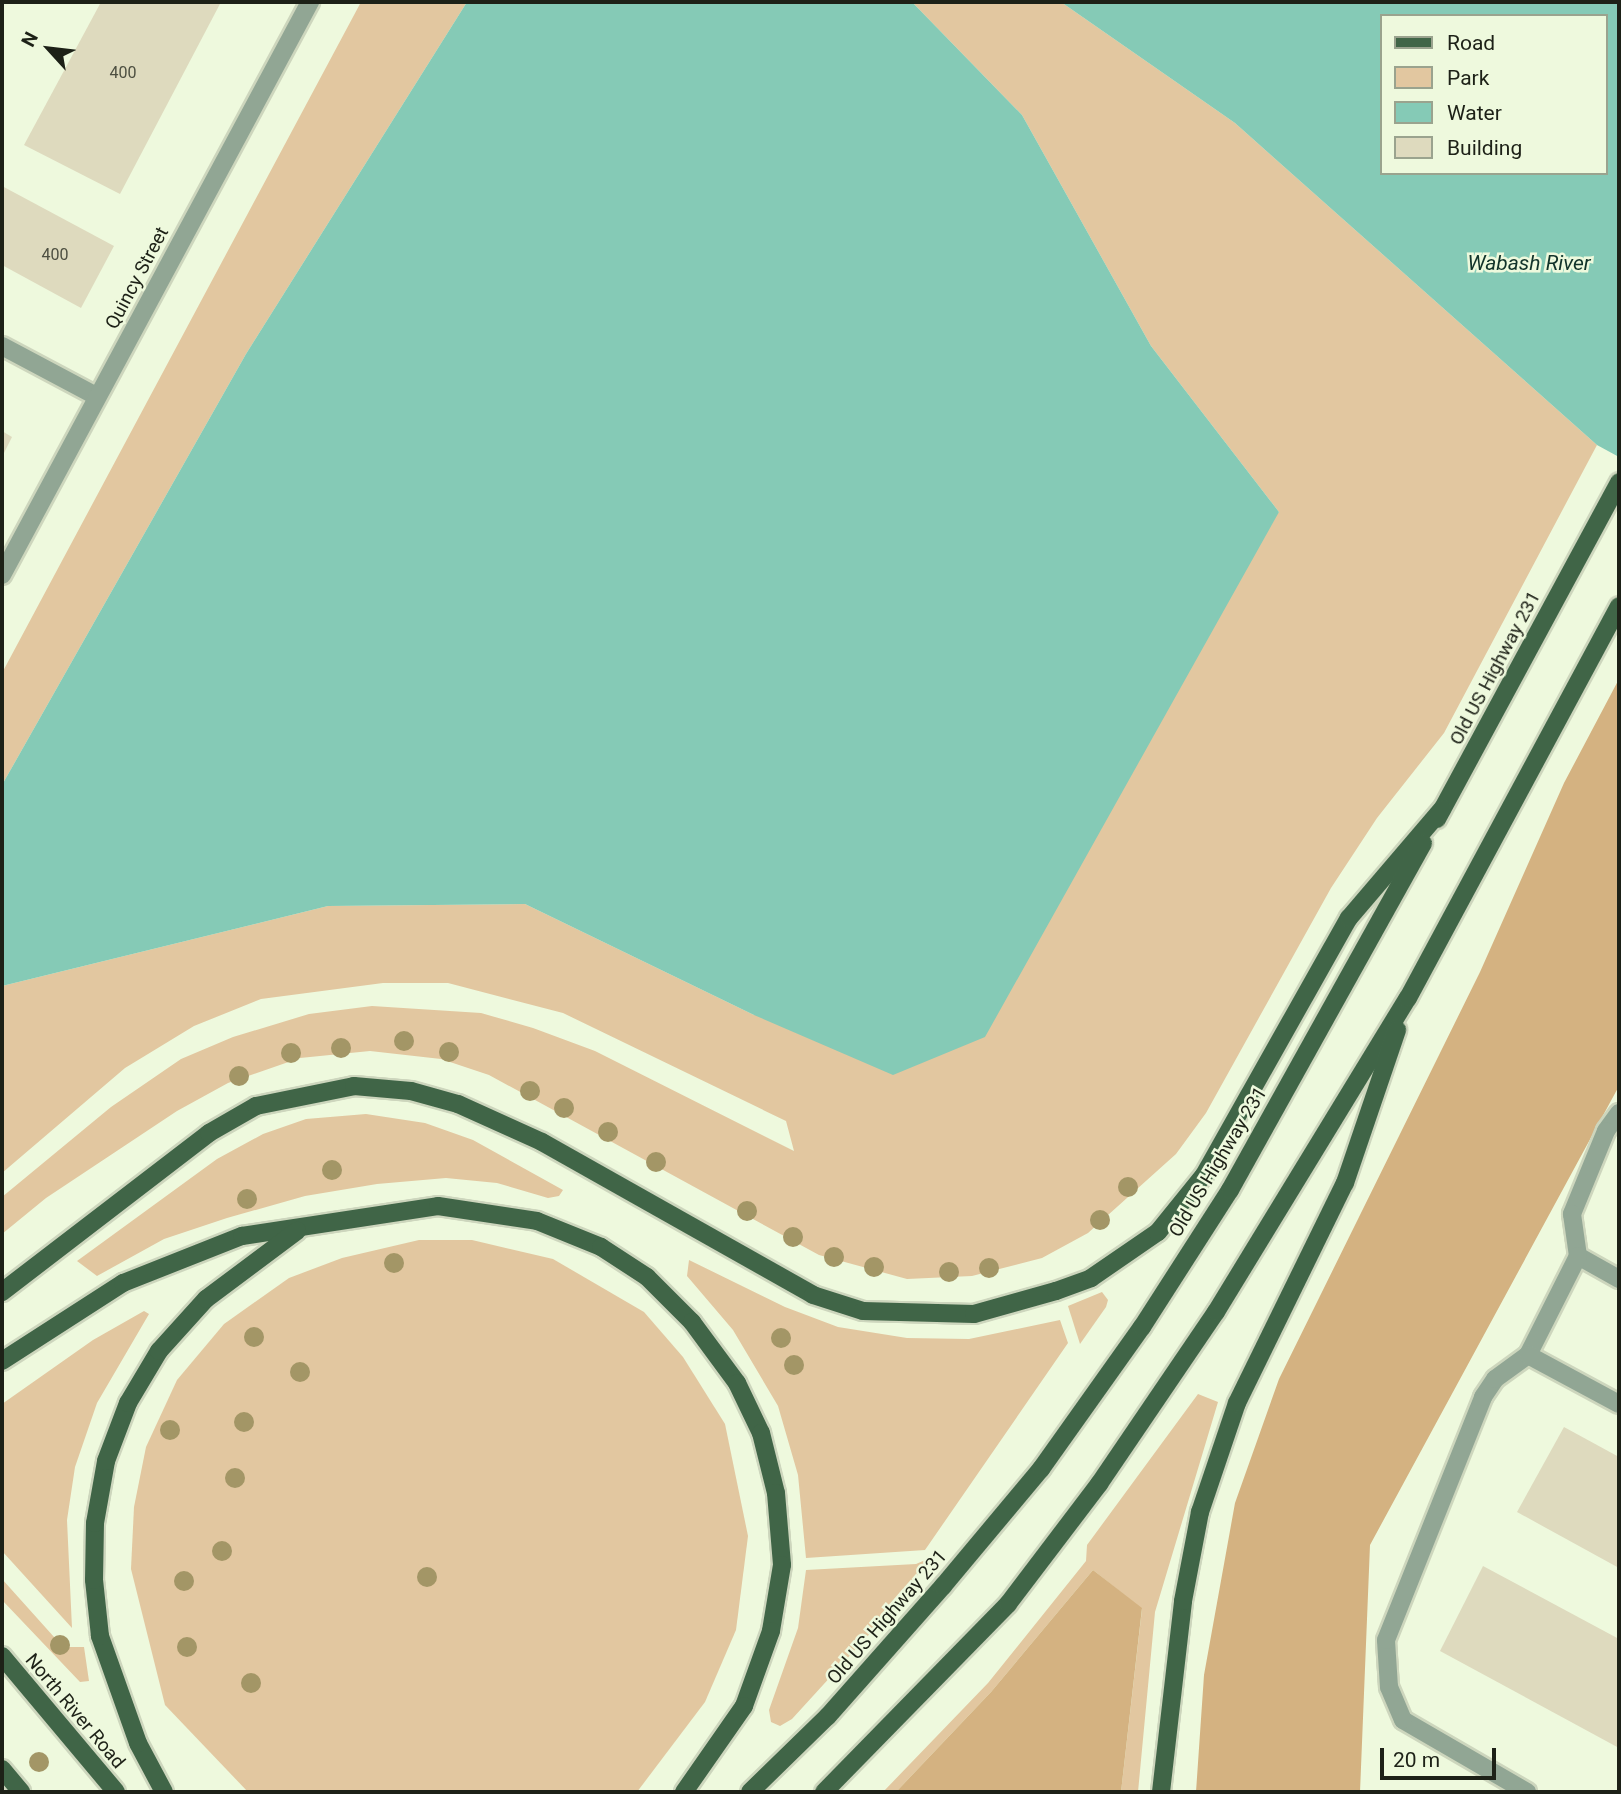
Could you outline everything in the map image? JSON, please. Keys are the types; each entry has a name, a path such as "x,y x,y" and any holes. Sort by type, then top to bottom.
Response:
{"main road":[{"name":"Old US Highway 231","path":"750,1792 828,1716 943,1586 1041,1469 1126,1349 1230,1190 1465,768 1619,482"},
{"path":"824,1792 1008,1604 1099,1484 1216,1312 1408,999 1619,606"},
{"path":"2,1292 209,1133 256,1106 354,1086 411,1091 458,1104 542,1142 813,1295 863,1311 974,1314 1056,1292 1091,1278 1158,1232 1196,1184 1349,918 1442,809"},
{"path":"1161,1792 1181,1615 1200,1512 1237,1403 1345,1183 1408,999"},
{"path":"2,1361 123,1283 242,1236 300,1229 372,1213 438,1206 537,1221 601,1247 647,1277 692,1322 737,1383 761,1433 776,1493 782,1565 771,1631 744,1706 684,1792"},
{"path":"164,1792 138,1743 100,1636 94,1580 95,1523 106,1461 128,1403 159,1351 206,1299 300,1229"},
{"name":"North River Road","path":"2,1656 116,1792"},
{"path":"2,1769 21,1792"}],"lane":[{"name":"Quincy Street","path":"2,575 310,2"},
{"path":"2,346 96,396"},
{"path":"1527,1792 1404,1720 1389,1687 1386,1640 1483,1397 1495,1380 1528,1355 1578,1256 1572,1214 1606,1131 1619,1113"},
{"path":"1578,1256 1619,1279"},
{"path":"1528,1355 1619,1404"}],"green space":[{"path":"361,2 467,2 246,354 2,785 2,673"},
{"path":"912,2 1061,2 1235,123 1597,445 1444,733 1377,818 1331,888 1206,1113 1176,1154 1088,1233 1042,1258 972,1276 907,1279 819,1255 489,1075 441,1059 370,1051 300,1058 228,1083 177,1111 46,1198 2,1234 2,1197 111,1107 181,1059 233,1037 309,1014 372,1006 481,1013 533,1028 595,1051 794,1151 786,1121 563,1013 448,983 383,983 261,999 194,1026 125,1068 2,1173 2,986 328,906 525,904 754,1015 1279,512 1151,346 1022,115"},
{"path":"366,1114 425,1123 473,1140 563,1190 559,1196 548,1198 497,1183 446,1178 377,1184 305,1196 227,1218 164,1239 97,1276 77,1261 217,1159 263,1134 306,1119"},
{"path":"419,1240 472,1240 553,1259 644,1312 683,1357 725,1424 748,1536 736,1630 705,1702 637,1792 248,1792 165,1705 131,1569 134,1507 146,1447 177,1380 224,1324 289,1278 342,1258"},
{"path":"689,1260 785,1307 838,1327 907,1338 969,1339 1060,1320 1068,1343 925,1550 806,1558 798,1475 778,1406 733,1330 687,1276"},
{"path":"1102,1292 1108,1300 1106,1307 1080,1344 1068,1306"},
{"path":"144,1311 149,1314 97,1403 75,1467 67,1520 72,1628 2,1551 2,1404 93,1340"},
{"path":"1198,1394 1218,1402 1155,1612 1138,1792 1121,1792 1142,1609 1093,1570 991,1692 896,1792 883,1792 988,1683 1086,1561 1087,1545"},
{"path":"930,1558 896,1605 792,1719 780,1726 771,1722 769,1710 798,1628 806,1570 916,1564"},
{"path":"2,1579 63,1647 84,1647 89,1681 80,1682 2,1600"}],"shaded area":[{"path":"1619,679 1619,1086 1370,1545 1360,1792 1196,1792 1204,1675 1235,1503 1279,1379 1480,972 1564,783"},
{"path":"1093,1570 1142,1608 1121,1792 896,1792 991,1692"}],"water":[{"path":"467,2 912,2 1022,115 1151,346 1279,512 985,1037 893,1075 754,1015 525,904 328,906 2,986 2,785 246,354"},
{"name":"Wabash River","path":"1061,2 1619,2 1619,457 1597,445 1235,123"}],"building":[{"path":"101,2 221,2 120,194 24,145"},
{"path":"2,186 114,246 81,308 2,265"},
{"path":"2,431 12,437 2,457"},
{"path":"1564,1427 1619,1457 1619,1568 1517,1512"},
{"path":"1483,1566 1619,1639 1619,1748 1440,1651"}]}
